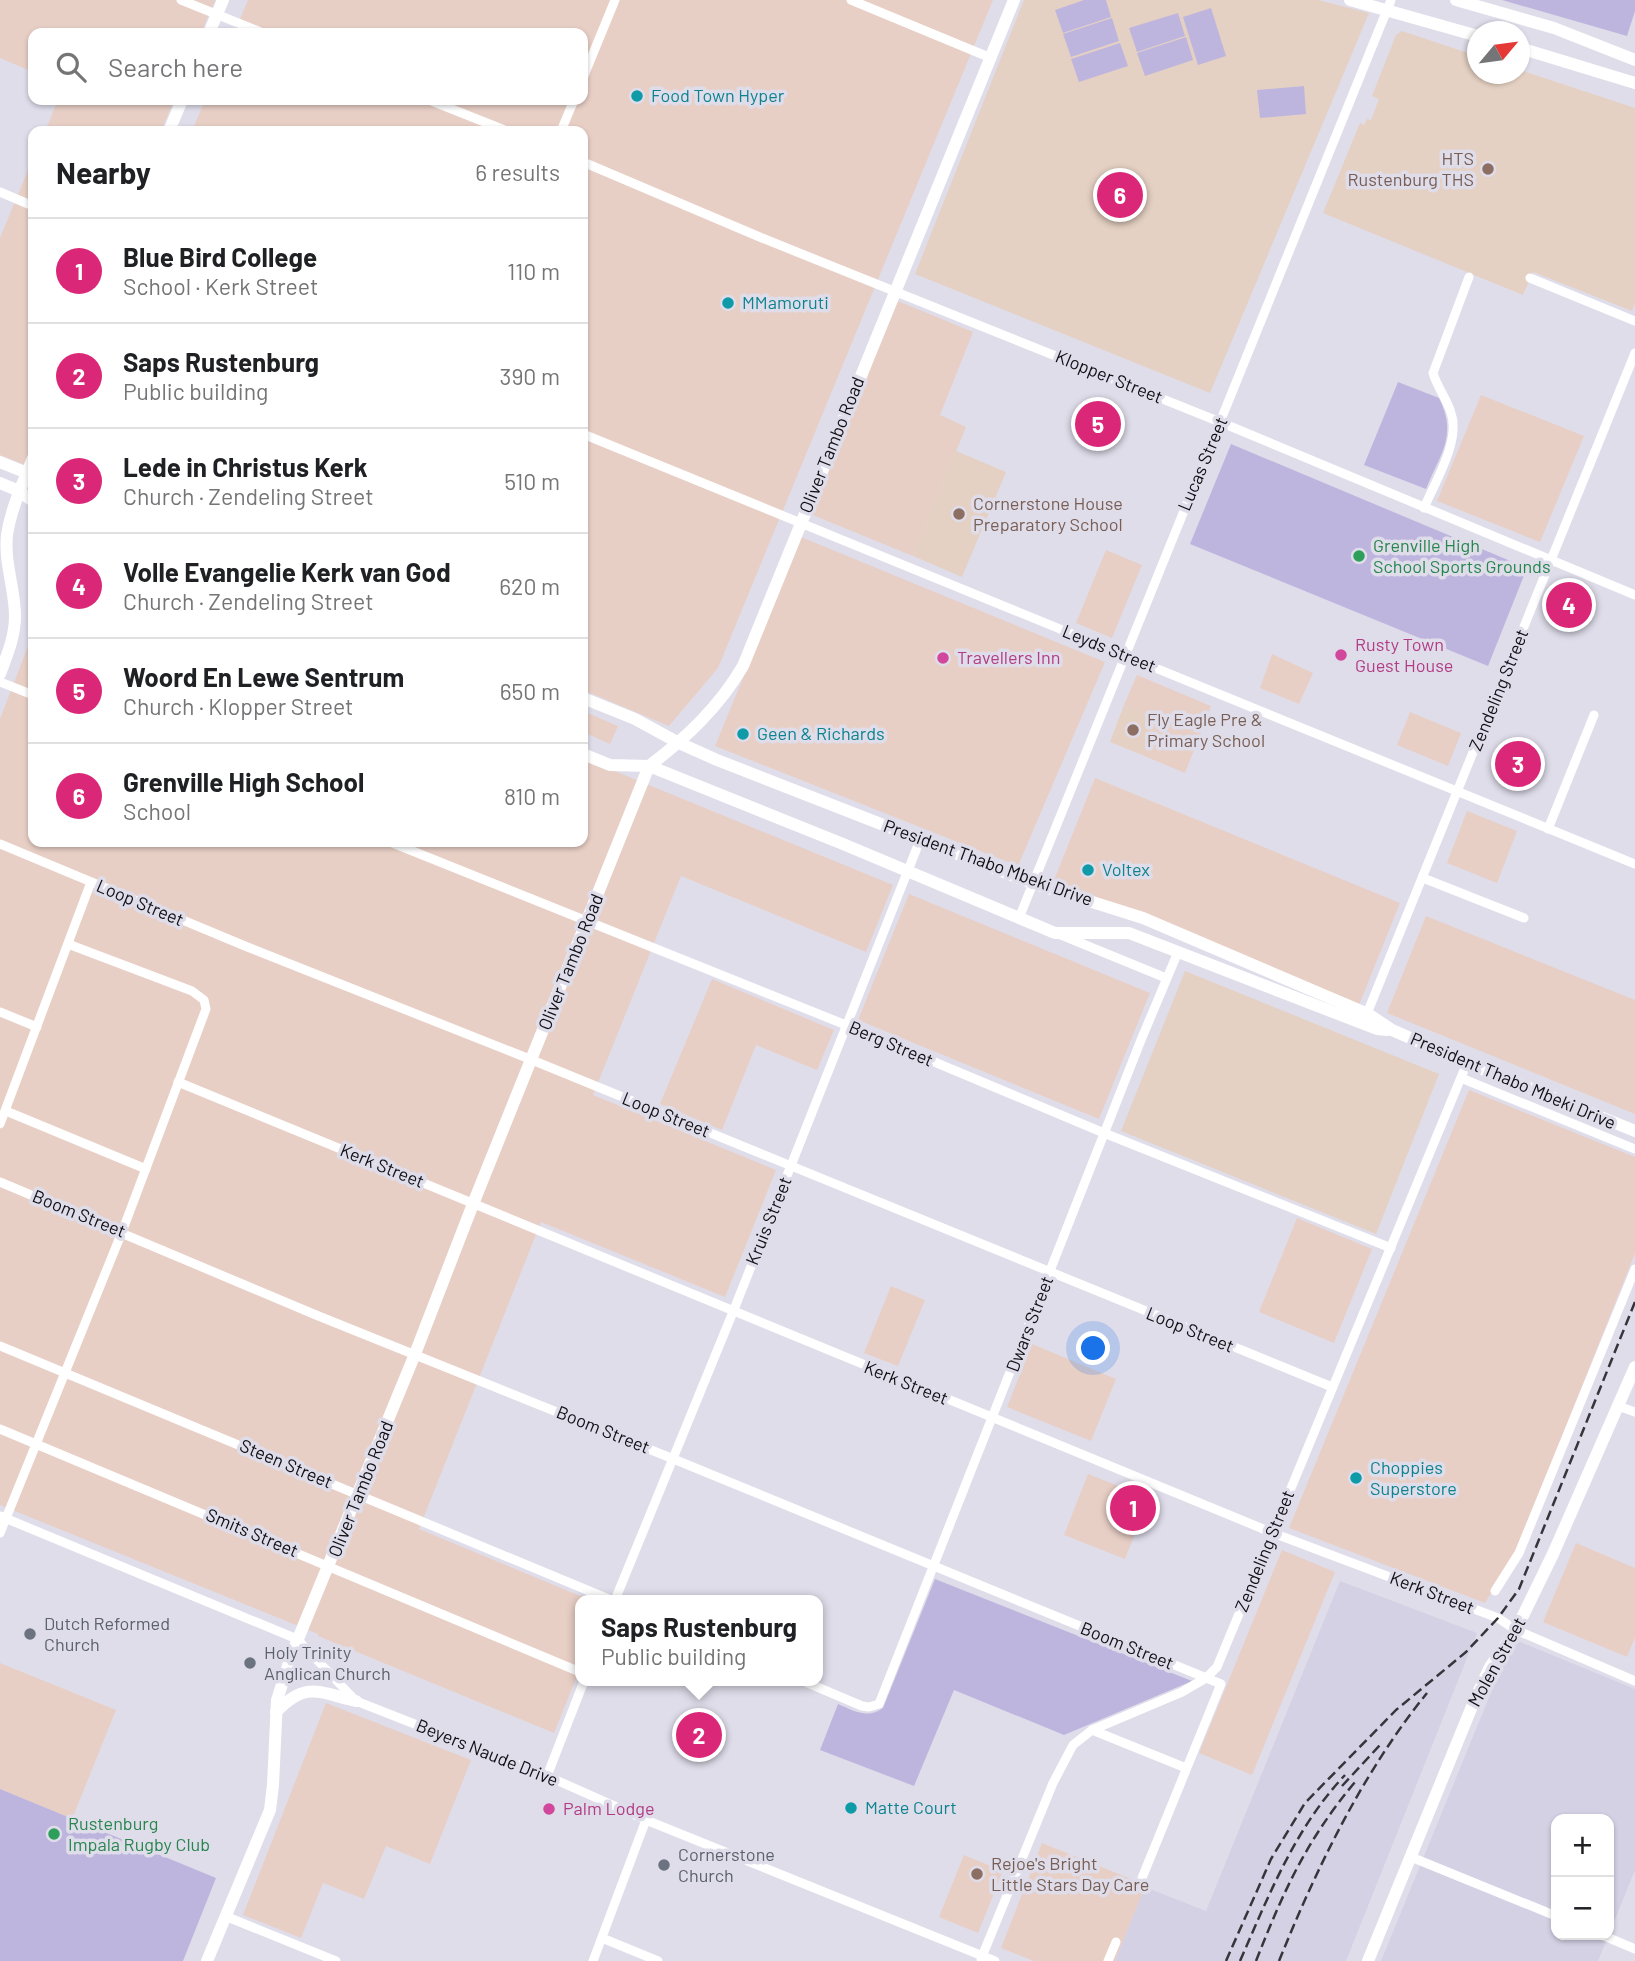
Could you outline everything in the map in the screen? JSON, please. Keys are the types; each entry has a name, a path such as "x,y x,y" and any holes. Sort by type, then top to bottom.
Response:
{"main road":[{"path":"211,28 223,0"},
{"name":"Oliver Tambo Road","path":"207,1961 270,1810 278,1691 297,1639 330,1566 649,766 681,744 714,708 743,666 1014,0"},
{"path":"1350,0 1389,5 1467,32"},
{"path":"1457,0 1554,28 1635,60"},
{"path":"1530,51 1635,83"},
{"path":"171,126 180,105"},
{"path":"0,462 28,473"},
{"path":"0,674 13,639 15,616 8,565 8,534 19,491 28,477"},
{"path":"0,483 28,497"},
{"name":"President Thabo Mbeki Drive","path":"588,700 645,724 681,744 920,840 1032,883 1143,918 1368,1014 1392,1030 1467,1063 1635,1131"},
{"name":"President Thabo Mbeki Drive","path":"588,756 610,765 649,766 1055,933 1129,933 1377,1029 1392,1030"},
{"name":"Molen Street","path":"1368,1961 1475,1699 1490,1667 1516,1630 1635,1367"},
{"path":"276,1712 289,1699 308,1691 356,1701"}],"street":[{"path":"181,0 250,28"},
{"path":"588,66 615,0"},
{"path":"851,0 991,58"},
{"name":"Lucas Street","path":"1019,918 1389,5"},
{"path":"442,105 494,126"},
{"path":"563,126 572,105"},
{"name":"Klopper Street","path":"588,164 762,238 1220,422 1635,594"},
{"path":"0,192 28,204"},
{"path":"1424,508 1454,428 1450,409 1433,373 1469,277"},
{"path":"1530,278 1635,321"},
{"name":"Zendeling Street","path":"1368,1014 1635,353"},
{"name":"Leyds Street","path":"588,436 1635,864"},
{"path":"0,682 28,693"},
{"path":"1548,829 1594,715"},
{"name":"Kruis Street","path":"615,1595 733,1312 920,840"},
{"name":"Loop Street","path":"0,844 244,946 532,1060 1332,1387"},
{"name":"Berg Street","path":"402,847 1391,1248"},
{"path":"1423,878 1524,918"},
{"path":"0,1124 92,882"},
{"path":"1055,933 1166,978"},
{"path":"0,1533 3,1517 122,1232 206,1009 204,1000 192,990 68,944"},
{"name":"Dwars Street","path":"815,1686 862,1706 879,1704 1178,952"},
{"path":"0,1012 37,1027"},
{"path":"1355,1020 1368,1014"},
{"name":"Zendeling Street","path":"981,1958 1067,1753 1077,1740 1092,1730 1182,1692 1206,1678 1217,1667 1467,1063"},
{"path":"1461,1078 1635,1149"},
{"name":"Kerk Street","path":"177,1082 992,1419 1273,1533 1498,1618 1516,1630 1635,1681"},
{"path":"6,1111 146,1169"},
{"name":"Boom Street","path":"0,1182 316,1315 1206,1678"},
{"path":"1495,1591 1519,1553 1635,1269"},
{"name":"Steen Street","path":"0,1346 601,1595"},
{"path":"1618,1406 1635,1412"},
{"name":"Smits Street","path":"0,1429 575,1670"},
{"name":"Beyers Naude Drive","path":"3,1517 297,1639 356,1701 547,1776 646,1820 981,1958 995,1961"},
{"path":"1142,1878 1220,1684 1206,1678"},
{"path":"547,1776 582,1686"},
{"path":"1092,1730 1186,1768"},
{"path":"593,1961 646,1820"},
{"path":"1411,1857 1551,1914"},
{"path":"225,1916 336,1961"},
{"path":"602,1938 658,1961"},
{"path":"1614,1940 1635,1949"},
{"path":"1108,1961 1116,1942"}],"shaded area":[{"path":"0,0 215,0 203,28 28,28 28,70 0,58"},
{"path":"248,0 993,0 718,668 669,726 588,692 588,126 194,126 203,105 588,105 588,28 236,28"},
{"path":"1024,0 1318,0 1369,13 1210,393 915,274"},
{"path":"1084,0 1106,0 1111,17 1063,33 1055,10"},
{"path":"1502,0 1635,0 1635,11 1627,36"},
{"path":"1211,8 1226,56 1198,65 1183,17"},
{"path":"1178,13 1185,36 1137,52 1129,28"},
{"path":"1112,18 1119,41 1071,57 1063,34"},
{"name":"HTS Rustenburg THS","path":"1402,31 1467,53 1467,84 1530,84 1530,73 1635,108 1635,303 1632,311 1533,272 1523,295 1323,213 1360,123 1364,125 1367,119 1371,120 1379,99 1372,96 1396,35"},
{"path":"1186,37 1193,60 1145,76 1137,53"},
{"path":"1120,43 1128,66 1079,82 1071,59"},
{"path":"1304,86 1306,114 1260,118 1257,90"},
{"path":"56,105 172,105 163,126 47,126"},
{"path":"28,170 28,458 25,465 0,455 0,238"},
{"path":"898,301 973,332 940,415 966,427 913,556 810,514"},
{"path":"1398,382 1439,398 1444,411 1447,423 1445,445 1426,489 1364,465"},
{"path":"1481,395 1584,436 1540,542 1437,501"},
{"name":"Grenville High School Sports Grounds","path":"1231,444 1527,568 1488,666 1190,544"},
{"name":"Cornerstone House Preparatory School","path":"956,451 1006,472 962,577 913,556"},
{"path":"801,537 1105,662 1018,866 715,746"},
{"path":"1106,550 1142,565 1112,638 1076,623"},
{"path":"28,646 28,847 588,847 588,760 893,885 866,952 681,876 593,1095 776,1170 725,1297 541,1222 419,1529 578,1595 575,1595 575,1681 554,1733 0,1505 0,719"},
{"path":"1272,654 1313,673 1299,704 1260,688"},
{"path":"1137,675 1211,706 1185,773 1142,755 1156,719 1124,705"},
{"name":"Fly Eagle Pre & Primary School","path":"1124,705 1156,719 1142,755 1110,742"},
{"path":"1410,712 1461,733 1448,766 1397,745"},
{"path":"588,713 618,726 610,744 588,734"},
{"path":"1095,778 1400,903 1359,1005 1054,880"},
{"path":"1467,811 1517,831 1497,883 1447,863"},
{"path":"909,894 1150,993 1099,1119 858,1020"},
{"path":"1426,916 1635,1000 1635,1114 1387,1013"},
{"path":"1185,971 1439,1074 1376,1234 1121,1131"},
{"path":"712,979 834,1030 817,1070 756,1045 722,1130 660,1104"},
{"path":"1469,1090 1635,1157 1635,1253 1516,1552 1485,1603 1289,1528"},
{"path":"1297,1218 1372,1249 1334,1343 1259,1312"},
{"path":"891,1286 925,1300 898,1366 864,1353"},
{"path":"1032,1344 1116,1379 1091,1441 1007,1407"},
{"path":"1088,1474 1149,1498 1125,1559 1064,1535"},
{"path":"1576,1543 1635,1568 1635,1637 1627,1657 1543,1622"},
{"path":"1282,1550 1335,1572 1252,1775 1199,1753"},
{"path":"935,1579 1192,1681 1064,1735 954,1690 914,1786 820,1750 838,1704 866,1713 883,1708"},
{"path":"1340,1581 1477,1633 1346,1961 1115,1961 1145,1887 1206,1911"},
{"path":"1513,1639 1635,1689 1635,1870 1614,1922 1614,1814 1551,1814 1551,1940 1607,1940 1598,1961 1381,1961"},
{"path":"0,1663 116,1710 72,1819 0,1789"},
{"path":"326,1703 471,1760 430,1864 386,1846 364,1899 323,1883 301,1938 243,1915"},
{"name":"Rustenburg Impala Rugby Club","path":"0,1789 216,1878 183,1961 0,1961"},
{"path":"1042,1843 1146,1885 1115,1961 1034,1961 1001,1948"},
{"path":"964,1855 1003,1871 978,1933 939,1917"}],"railway":[{"path":"1226,1961 1271,1859 1305,1803 1396,1710 1466,1652 1498,1618 1519,1589 1635,1302"},
{"path":"1279,1961 1343,1821 1382,1755 1427,1693"},
{"path":"1342,1786 1380,1745"},
{"path":"1240,1961 1297,1840 1345,1775"},
{"path":"1256,1961 1276,1911 1298,1867 1323,1825 1355,1782"}],"place":[{"name":"Food Town Hyper","path":"637,96"},
{"name":"HTS Rustenburg THS","path":"1488,169"},
{"name":"Grenville High School","path":"1120,195"},
{"name":"MMamoruti","path":"728,303"},
{"name":"Woord En Lewe Sentrum","path":"1098,424"},
{"name":"Cornerstone House Preparatory School","path":"959,514"},
{"name":"Grenville High School Sports Grounds","path":"1359,556"},
{"name":"Volle Evangelie Kerk van God","path":"1569,605"},
{"name":"Rusty Town Guest House","path":"1341,655"},
{"name":"Travellers Inn","path":"943,658"},
{"name":"Fly Eagle Pre & Primary School","path":"1133,730"},
{"name":"Geen & Richards","path":"743,734"},
{"name":"Lede in Christus Kerk","path":"1518,764"},
{"name":"Voltex","path":"1088,870"},
{"name":"Choppies Superstore","path":"1356,1478"},
{"name":"Blue Bird College","path":"1133,1508"},
{"name":"Dutch Reformed Church","path":"30,1634"},
{"name":"Holy Trinity Anglican Church","path":"250,1663"},
{"name":"Saps Rustenburg","path":"699,1735"},
{"name":"Matte Court","path":"851,1808"},
{"name":"Palm Lodge","path":"549,1809"},
{"name":"Rustenburg Impala Rugby Club","path":"54,1834"},
{"name":"Cornerstone Church","path":"664,1865"},
{"name":"Rejoe's Bright Little Stars Day Care","path":"977,1874"}]}
